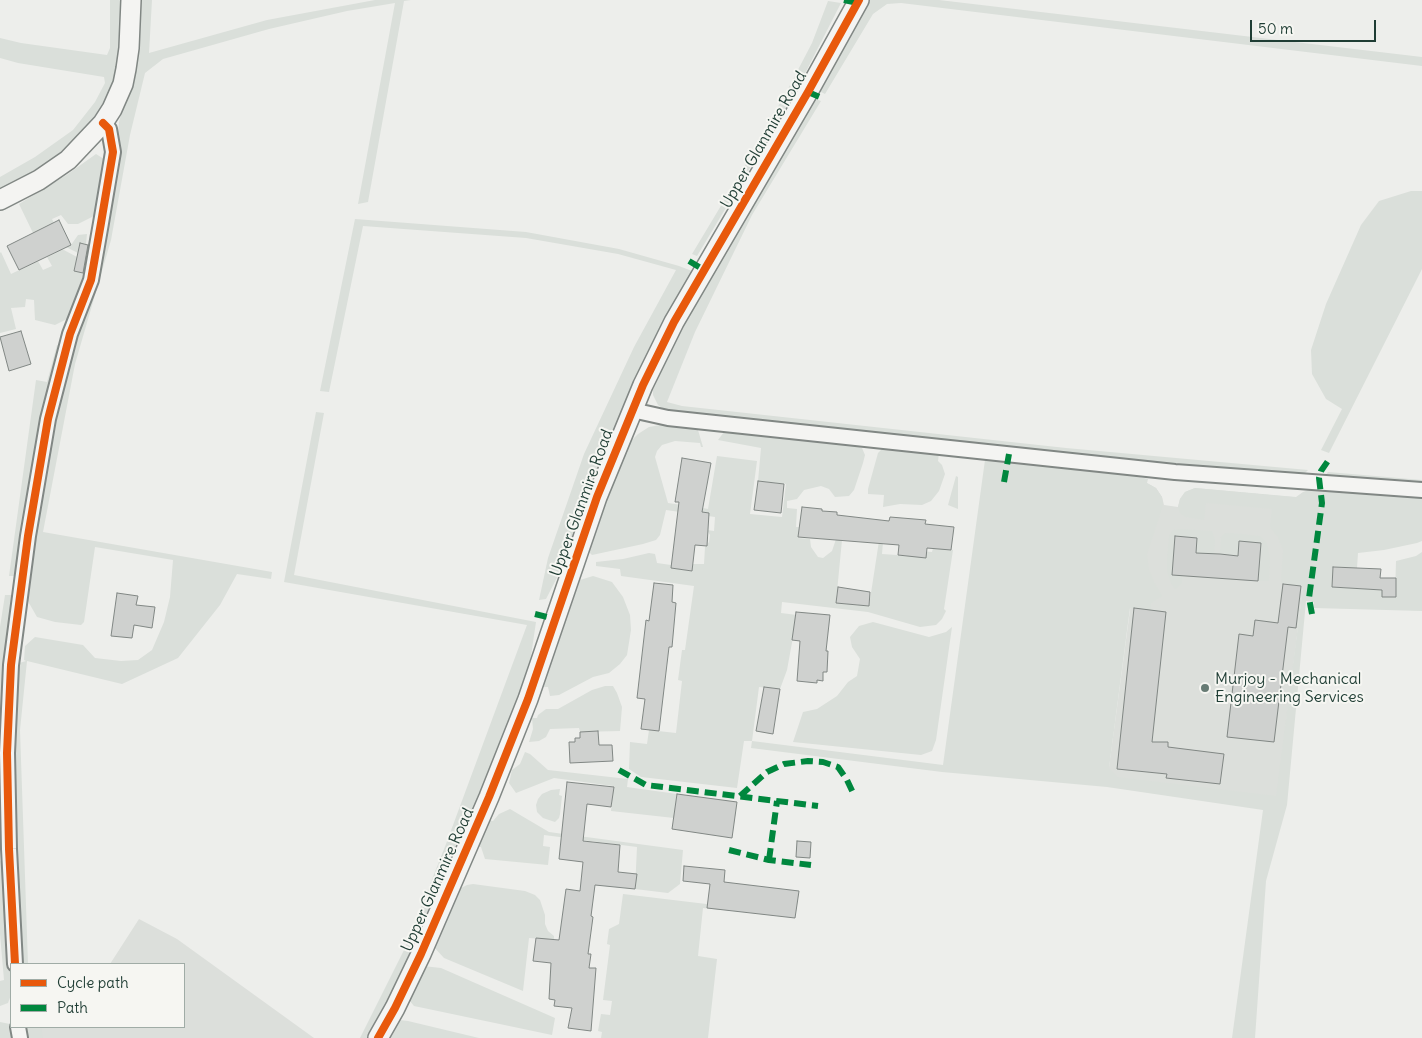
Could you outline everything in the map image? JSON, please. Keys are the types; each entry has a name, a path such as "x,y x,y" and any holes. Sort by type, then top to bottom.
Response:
{"main road":[{"path":"0,200 39,180 68,160 103,123 112,109 126,69 132,0"},
{"name":"Upper Glanmire Road","path":"378,1038 421,954 490,797 528,699 597,498 632,410 674,322 808,92 858,0"}],"street":[{"path":"15,963 9,849 7,753 11,665 28,536 48,419 70,334 91,280 101,223 113,152 108,129 103,123"},
{"path":"632,410 668,418 1175,472 1422,490"}],"shaded area":[{"path":"110,0 121,0 120,59 114,83 97,116 66,150 40,169 0,190 0,177 35,157 73,130 95,102 105,83 104,77 18,63 0,58 0,38 21,43 107,55 110,48"},
{"path":"139,0 152,0 149,53 267,20 375,0 411,0 404,1 368,202 358,204 395,3 347,11 269,29 163,59 145,73 130,135 111,240 75,364 43,532 272,572 271,579 237,574 220,605 178,658 122,684 27,661 20,730 28,963 20,963 11,777 16,664 26,661 24,660 25,646 35,637 83,645 95,658 121,661 138,660 152,650 164,622 170,597 173,560 95,547 84,622 81,625 55,622 37,617 29,603 26,591 52,420 116,152 119,122 125,99"},
{"path":"868,0 939,0 1422,57 1422,66 901,3 887,4 873,14 825,94 819,91"},
{"path":"828,1 841,3 796,91 697,256 692,254 789,87 812,43"},
{"path":"813,98 821,101 752,215 695,332 667,402 682,406 1066,448 1308,470 1301,477 1190,467 665,410 658,405 653,395 653,386 676,336"},
{"path":"96,154 104,159 104,176 98,214 78,224 68,224 61,215 52,219 54,223 33,233 19,204 68,174"},
{"path":"1411,191 1422,191 1422,269 1329,453 1321,450 1342,409 1326,399 1312,374 1311,350 1326,304 1361,225 1379,201"},
{"path":"355,219 526,232 619,249 692,271 650,351 621,413 565,562 546,599 539,600 548,558 584,454 634,347 676,270 618,254 526,238 363,226 329,392 320,391"},
{"path":"87,234 86,244 80,243 78,253 66,247 71,245 78,235"},
{"path":"62,249 77,257 74,271 87,274 77,306 69,318 55,325 35,320 34,300 26,299 25,307 11,308 16,329 0,333 0,253 11,274 38,261 43,270 52,266 47,257"},
{"path":"57,345 62,347 45,403 19,576 9,576 36,380 47,382"},
{"path":"316,412 324,413 294,575 536,622 531,656 512,716 410,959 367,1038 360,1038 404,950 446,844 527,625 284,582"},
{"path":"666,424 698,430 703,447 701,447 700,443 675,441 662,445 657,451 655,457 668,503 708,509 717,456 757,461 750,514 782,517 786,484 758,481 761,448 718,440 724,432 851,443 862,448 865,455 863,463 854,490 849,496 835,497 829,489 821,486 804,490 797,499 787,501 787,508 797,509 796,527 799,527 798,538 810,539 811,547 818,557 823,558 832,551 836,539 842,540 836,602 869,606 879,541 883,542 882,554 912,556 921,551 932,552 933,548 953,550 944,609 946,611 936,625 920,627 868,612 782,602 781,613 797,615 787,670 780,689 759,687 752,741 744,741 737,788 641,777 629,769 630,742 647,744 649,730 676,733 682,681 678,680 682,650 685,650 694,586 621,576 620,569 596,566 596,562 623,559 649,553 655,554 657,563 671,565 671,568 692,571 693,564 704,564 705,547 709,542 710,535 707,530 714,531 715,517 666,510 660,535 656,540 592,555 588,547 618,467 630,442 649,427"},
{"path":"882,449 939,453 938,461 942,465 945,474 939,491 931,501 922,505 900,504 883,507 884,495 868,494 878,453"},
{"path":"985,460 1132,475 1148,479 1147,483 1156,488 1162,497 1163,505 1147,554 1149,570 1162,596 1151,603 1151,610 1130,608 1109,768 1117,777 1276,796 1303,587 1283,584 1281,581 1283,550 1278,537 1270,527 1272,509 1206,503 1204,520 1186,517 1180,513 1178,507 1180,499 1185,492 1195,488 1296,497 1312,489 1422,495 1422,541 1384,550 1358,553 1357,568 1333,567 1332,587 1382,590 1395,597 1396,561 1416,556 1422,552 1422,611 1314,608 1314,602 1306,601 1287,805 1266,881 1255,1038 1232,1038 1263,810 1107,787 942,772 751,748 752,741 943,765"},
{"path":"1328,472 1422,480 1422,486 1324,477"},
{"path":"956,476 958,477 958,509 948,505"},
{"name":"Murjoy - Mechanical Engineering Services","path":"1147,483 1156,488 1162,497 1164,505 1178,507 1180,499 1185,492 1195,488 1314,499 1276,804 1107,782"},
{"path":"1173,530 1212,531 1215,540 1214,554 1200,553 1199,562 1195,562 1197,538 1175,536 1172,574 1182,575 1182,583 1175,589 1167,571 1169,536"},
{"path":"1225,533 1259,536 1267,543 1270,559 1269,581 1258,581 1261,543 1239,541 1237,566 1233,566 1234,555 1220,554 1221,537"},
{"path":"593,576 612,582 623,597 630,615 631,630 627,655 609,673 593,677 559,695 550,696 548,687 540,687 576,580"},
{"path":"5,595 16,595 4,832 2,834 0,798 0,627"},
{"path":"873,622 929,637 946,632 952,627 936,740 932,751 921,755 793,742 803,712 817,709 837,696 848,682 857,676 860,659 852,647 850,637 859,626"},
{"path":"613,686 622,707 620,731 580,732 579,728 550,729 546,737 539,741 529,742 533,729 532,718 537,718 546,709 558,709 592,690"},
{"path":"525,752 530,754 548,770 628,779 627,787 677,794 674,818 611,811 613,786 554,778 516,793 509,783 512,770 520,764"},
{"path":"560,789 559,795 562,796 559,818 555,822 543,818 537,812 536,805 538,799 542,794"},
{"path":"510,809 549,832 683,850 680,884 668,893 635,889 637,847 544,835 543,846 550,847 548,865 485,859 481,847 476,846 487,820 493,821 499,814"},
{"path":"0,861 3,862 10,998 8,1003 0,1006 0,981 4,980 0,934"},
{"path":"473,884 525,891 535,895 540,900 545,915 545,924 548,931 554,936 554,940 529,938 523,991 444,958 432,945 459,889"},
{"path":"623,894 723,906 722,910 703,908 698,956 717,959 708,1038 601,1038 602,1032 598,1031 601,1014 610,1015 612,1001 603,1000 610,945 607,944 609,929 619,924"},
{"path":"139,919 177,939 314,1038 30,1038 28,1028 185,1028 185,963 111,963"},
{"path":"423,966 441,968 555,1018 552,1035 414,1006 408,999"},
{"path":"399,1020 408,1021 479,1038 387,1038"},
{"path":"0,1022 10,1024 13,1038 0,1038"},
{"path":"24,1028 41,1028 43,1038 26,1038"}],"building":[{"path":"59,220 71,245 19,270 7,246"},
{"path":"80,243 88,245 83,273 74,271"},
{"path":"21,331 31,364 9,371 0,337"},
{"path":"682,458 711,463 702,512 709,513 707,546 695,545 692,571 671,568 679,502 675,502"},
{"path":"758,481 784,484 781,513 754,510"},
{"path":"802,507 837,512 837,515 889,521 890,517 926,520 925,524 954,527 951,550 927,548 926,558 898,555 899,545 798,537"},
{"path":"1175,536 1197,538 1196,553 1238,556 1239,541 1261,543 1258,581 1172,575"},
{"path":"1333,567 1381,569 1380,578 1396,578 1396,597 1382,597 1382,590 1332,587"},
{"path":"654,583 673,585 672,602 676,603 672,647 669,647 659,731 641,729 645,699 637,698 646,620 649,621"},
{"path":"1283,584 1301,586 1296,628 1288,627 1274,742 1227,737 1239,634 1253,636 1255,620 1278,623"},
{"path":"838,587 870,592 869,606 836,603"},
{"path":"117,593 138,596 136,605 155,607 152,628 134,625 132,638 111,636"},
{"path":"1134,608 1166,612 1152,742 1168,742 1168,747 1224,754 1220,784 1166,778 1167,774 1117,769"},
{"path":"796,612 830,615 826,651 828,651 827,672 823,672 823,681 817,680 817,683 797,681 800,641 792,640"},
{"path":"764,687 780,689 773,734 756,731"},
{"path":"598,731 599,745 612,745 613,761 570,763 569,742 575,742 575,738 580,738 580,732"},
{"path":"567,782 614,787 611,807 587,804 583,841 620,845 618,872 637,874 635,889 595,885 588,954 591,954 589,968 596,968 591,1031 568,1028 572,1008 554,1006 555,1000 549,999 551,963 533,961 536,938 559,940 566,889 580,891 583,862 559,859"},
{"path":"677,794 737,802 732,838 672,829"},
{"path":"797,841 811,842 810,858 796,857"},
{"path":"684,866 725,870 724,882 799,891 795,918 707,908 710,884 683,881"}],"marked path":[{"path":"844,0 857,3"},
{"path":"808,92 822,98"},
{"path":"689,261 704,270"},
{"path":"1004,482 1009,454"},
{"path":"1312,614 1309,598 1322,503 1319,478 1321,471 1330,458"},
{"path":"535,614 555,619"},
{"path":"740,796 767,772 784,764 808,761 823,762 838,767 854,795"},
{"path":"619,770 646,785 818,806"},
{"path":"769,860 777,801"},
{"path":"729,850 769,860 811,865"}],"cycle path":[{"path":"378,1038 421,954 489,797 528,699 597,497 643,385 674,322 808,92 859,0"},
{"path":"15,963 9,849 7,753 11,665 28,536 48,419 70,334 91,280 101,223 113,152 109,129 103,123"}],"place":[{"name":"Murjoy - Mechanical Engineering Services","path":"1205,688"}]}
